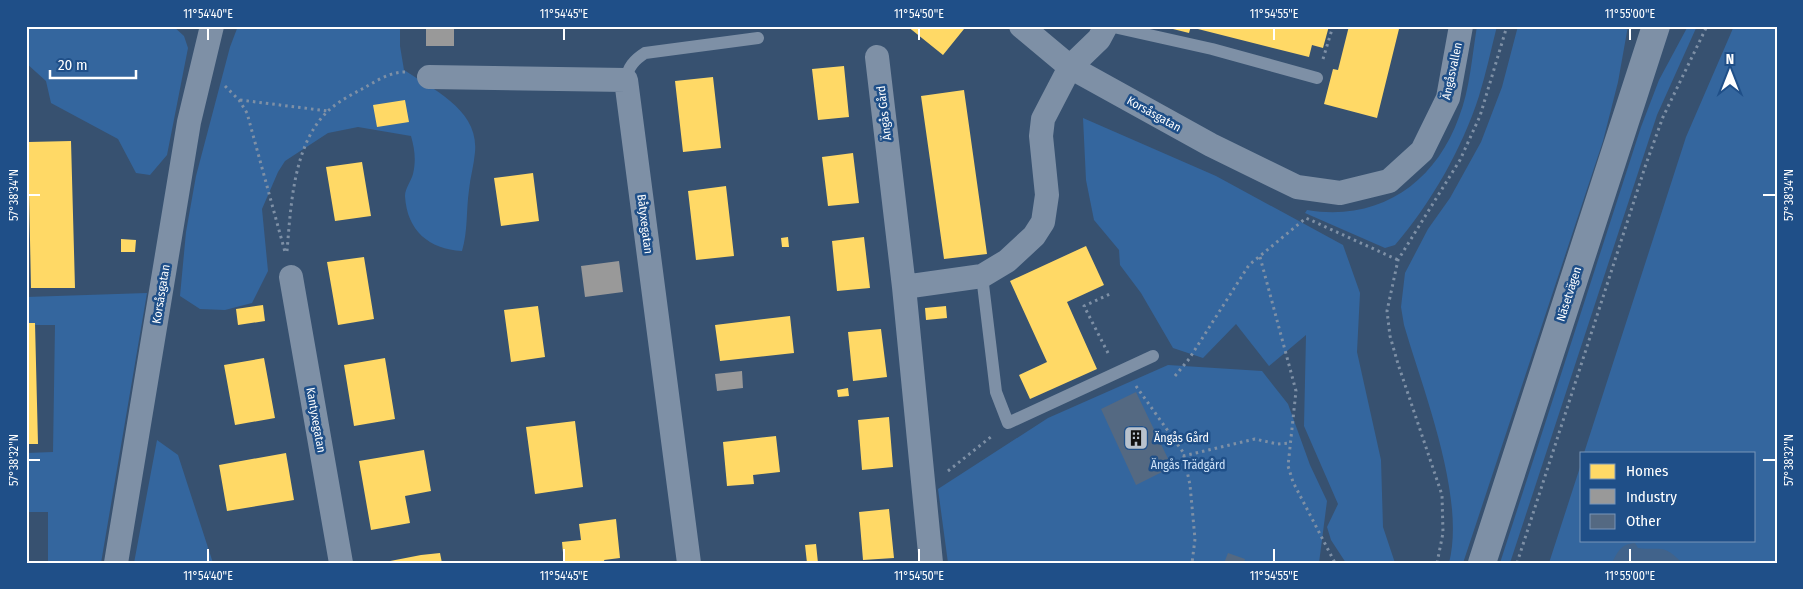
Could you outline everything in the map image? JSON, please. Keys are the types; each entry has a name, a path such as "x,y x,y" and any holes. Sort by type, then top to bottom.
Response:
{"street":[{"name":"Korsåsgatan","path":"116,563 189,122 212,26"},
{"name":"Korsåsgatan","path":"1021,26 1070,67 1211,145 1297,187"},
{"path":"904,287 982,276 1007,261 1034,236 1043,222 1048,194 1041,136 1043,119 1070,67 1099,40 1108,26"},
{"name":"Ängåsvallen","path":"1297,187 1340,193 1389,181 1422,151 1448,98 1461,26"},
{"name":"Näsetvägen","path":"1482,563 1656,26"},
{"name":"Ängås Gård","path":"877,57 904,287 931,563"},
{"path":"429,77 626,80"},
{"name":"Båtyxegatan","path":"626,80 689,563"},
{"name":"Kantyxegatan","path":"290,277 341,563"}],"lane":[{"path":"1108,26 1212,49 1316,78"},
{"path":"626,80 628,70 636,58 645,53 758,38"},
{"path":"982,276 996,392 1008,424 1153,356"}],"path":[{"path":"1316,78 1334,26"},
{"path":"1437,563 1443,533 1442,495 1390,336 1387,311 1398,260 1460,160 1480,116 1507,26"},
{"path":"1517,563 1646,164 1663,117 1707,26"},
{"path":"202,66 239,100 247,113 286,257 296,173 310,139 328,110 385,77 400,72 413,72 429,77"},
{"path":"239,100 328,110"},
{"path":"1175,376 1189,359 1249,265 1306,218 1398,260"},
{"path":"1260,256 1296,391 1288,466 1293,482 1335,563"},
{"path":"1110,294 1084,306 1117,372 1138,387 1169,434 1179,444 1190,486 1195,539 1192,563"},
{"path":"923,481 939,478 1008,424"},
{"path":"1183,456 1255,439 1277,444 1290,443"}],"green space":[{"path":"26,26 173,26 184,36 188,48 167,155 150,175 136,173 118,139 51,103 46,81 26,63"},
{"path":"238,26 400,26 400,46 404,70 452,103 470,124 474,137 475,152 462,251 430,242 415,228 410,219 405,196 415,165 411,136 358,127 328,133 285,161 278,172 262,209 268,271 252,303 225,310 200,309 180,296 186,232 196,176 230,47"},
{"path":"1477,26 1497,26 1482,87 1472,116 1444,175 1421,211 1395,245 1385,248 1305,213 1307,210 1333,212 1357,210 1380,204 1401,193 1419,179 1435,161 1448,141 1459,117 1468,84"},
{"path":"1518,26 1628,26 1618,82 1603,141 1463,563 1449,563 1453,536 1452,507 1440,444 1404,325 1401,307 1405,273 1428,229 1450,198 1481,142 1502,87"},
{"path":"1688,26 1697,26 1657,115 1510,563 1500,563 1641,127 1659,80"},
{"path":"1734,26 1777,26 1777,563 1549,563 1580,467 1580,542 1756,542 1756,452 1584,452 1686,137"},
{"path":"1083,118 1216,176 1343,245 1360,293 1357,352 1381,460 1383,527 1395,563 1346,563 1331,540 1327,527 1338,504 1304,426 1306,335 1269,366 1236,324 1203,358 1173,348 1141,293 1120,265 1119,250 1094,220 1086,180"},
{"path":"147,293 101,563 48,563 48,512 26,512 26,453 53,452 55,325 26,325 26,297"},
{"name":"Ängås Trädgård","path":"1168,365 1262,371 1288,404 1310,465 1327,501 1319,563 948,563 938,489 1048,418"},
{"path":"157,440 178,455 213,563 134,563"}],"shaded area":[{"path":"1635,543 1638,548 1666,550 1682,563 1612,563 1620,549"}],"building: Homes":[{"path":"907,26 960,26 964,29 943,55"},
{"path":"1173,26 1191,26 1189,33 1173,29"},
{"path":"1194,26 1329,26 1323,48 1312,45 1309,57 1194,28"},
{"path":"1349,26 1388,26 1399,29 1377,118 1324,104 1333,69 1338,70"},
{"path":"844,66 849,117 818,120 812,69"},
{"path":"713,77 721,148 683,152 675,81"},
{"path":"964,90 987,254 944,259 921,96"},
{"path":"405,100 409,122 377,127 373,105"},
{"path":"71,141 75,288 31,288 28,142"},
{"path":"853,153 859,203 828,206 822,157"},
{"path":"362,162 371,216 335,221 326,167"},
{"path":"533,173 539,221 501,226 494,178"},
{"path":"726,186 734,256 696,260 688,191"},
{"path":"788,237 789,247 782,247 781,238"},
{"path":"864,237 870,288 837,291 832,241"},
{"path":"121,239 136,240 135,252 121,252"},
{"path":"1086,246 1104,285 1067,302 1097,369 1030,399 1019,375 1047,362 1010,281"},
{"path":"364,257 374,319 338,325 327,262"},
{"path":"263,305 265,321 238,325 236,309"},
{"path":"538,306 545,357 511,362 504,310"},
{"path":"946,306 947,318 926,320 925,308"},
{"path":"790,316 794,353 720,361 715,325"},
{"path":"26,323 35,323 38,444 26,444"},
{"path":"881,329 887,377 853,381 848,332"},
{"path":"264,358 275,418 235,425 224,365"},
{"path":"385,358 395,419 354,426 344,365"},
{"path":"848,388 849,396 838,397 837,390"},
{"path":"889,417 893,467 862,470 858,420"},
{"path":"575,421 583,487 535,494 526,427"},
{"path":"776,436 780,472 753,475 754,484 727,486 723,442"},
{"path":"424,450 431,491 405,496 410,523 371,530 359,461"},
{"path":"286,453 294,500 227,511 219,465"},
{"path":"889,509 894,558 863,560 859,512"},
{"path":"616,519 620,558 604,560 605,563 564,563 562,542 581,540 579,524"},
{"path":"816,544 818,563 807,563 805,545"},
{"path":"440,553 442,563 380,563 421,555"}],"building: Industry":[{"path":"426,26 454,26 454,46 426,46"},
{"path":"619,261 623,292 585,297 581,266"},
{"path":"742,371 743,388 717,391 715,374"}],"building: Other":[{"name":"Ängås Gård","path":"1136,392 1172,467 1136,485 1101,409"},
{"path":"1228,553 1245,559 1244,563 1224,563"}],"place":[{"name":"Ängås Gård","path":"1136,438"}]}
